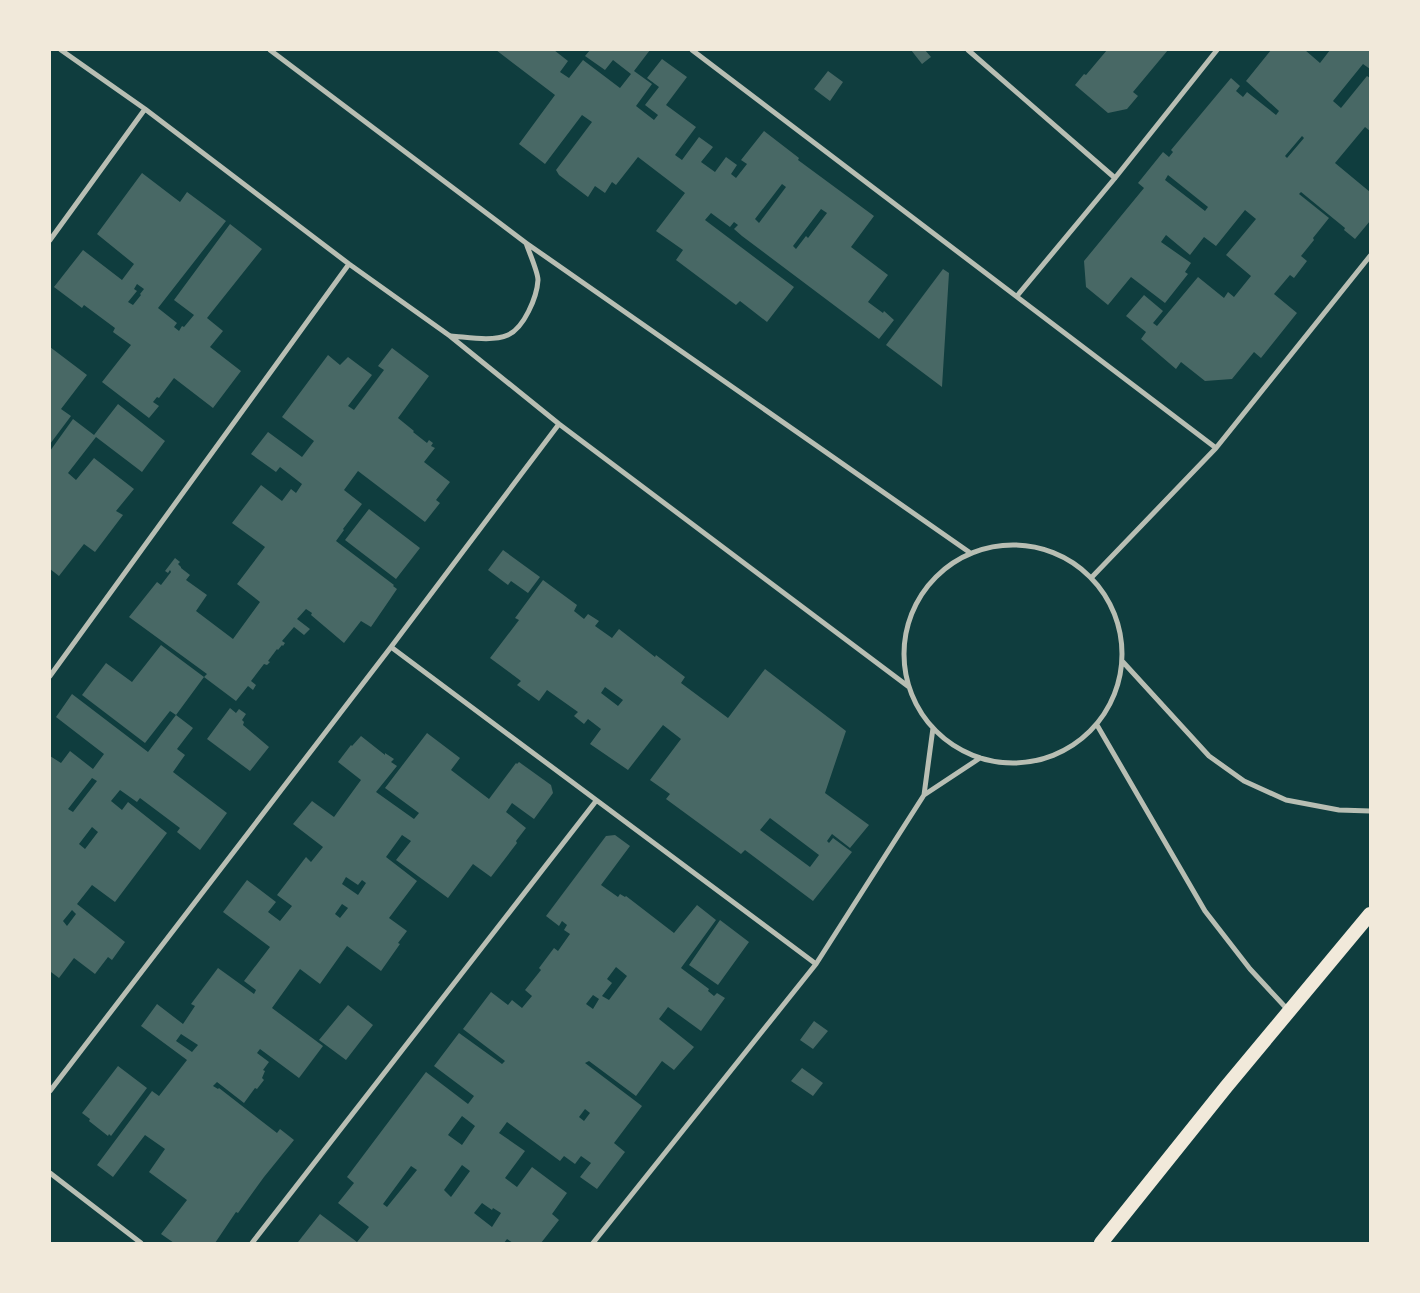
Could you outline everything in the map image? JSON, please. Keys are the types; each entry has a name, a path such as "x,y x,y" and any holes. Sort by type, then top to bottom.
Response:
{"highway":[{"path":"1101,1243 1226,1087 1370,914"}],"street":[{"path":"61,50 145,109 348,264 450,336 559,424 909,687"},
{"path":"270,50 526,243 969,552"},
{"path":"692,50 1216,448"},
{"path":"968,50 1115,178"},
{"path":"1017,296 1115,178 1216,50"},
{"path":"50,240 145,109"},
{"path":"450,336 489,339 508,335 523,322 533,302 538,279 526,243"},
{"path":"1092,577 1216,448 1370,256"},
{"path":"50,676 348,264"},
{"path":"50,1091 391,647 559,424"},
{"path":"1013,543 1055,552 1092,577 1116,617 1122,662 1114,695 1097,725 1073,746 1044,759 1012,763 980,758 952,744 933,728 919,709 909,687 904,656 907,623 920,594 942,569 969,552 1013,543"},
{"path":"391,647 816,964"},
{"path":"1122,662 1209,756 1244,781 1286,800 1339,810 1370,811"},
{"path":"1097,725 1206,910 1250,969 1289,1012"},
{"path":"924,795 933,728"},
{"path":"594,1243 816,964 924,795 980,758"},
{"path":"252,1243 596,801"},
{"path":"50,1173 141,1243"}],"building":[{"path":"496,50 554,50 568,61 560,72 569,78 583,60 620,88 631,74 613,60 605,70 585,56 590,50 650,50 634,71 652,84 636,106 654,120 658,115 645,105 659,87 647,78 662,59 687,77 666,105 696,127 675,155 682,160 699,137 713,147 701,162 715,172 726,157 737,165 731,174 736,178 747,164 741,160 764,131 799,158 798,160 874,216 851,247 888,275 868,302 883,313 884,311 894,320 879,339 742,236 734,229 738,225 734,222 730,227 711,213 705,220 794,287 767,322 740,301 736,305 676,260 683,250 656,231 685,193 638,157 616,185 612,182 605,193 595,186 588,197 559,175 556,170 592,122 582,115 545,164 519,144 555,95","holes":["782,184 786,187 759,223 755,219","821,209 827,213 808,238 806,236 796,249 793,246"]},
{"path":"911,50 925,50 931,57 922,64"},
{"path":"1107,50 1168,50 1133,92 1138,96 1127,109 1108,113 1075,85"},
{"path":"1271,50 1305,50 1320,63 1330,50 1370,50 1370,69 1363,64 1333,101 1341,108 1367,76 1370,78 1370,131 1365,127 1335,163 1370,192 1370,221 1355,239 1344,230 1345,228 1301,192 1299,194 1329,218 1301,256 1307,261 1294,278 1290,275 1274,294 1297,313 1261,358 1254,352 1232,379 1205,381 1181,362 1176,369 1141,339 1146,332 1126,316 1144,295 1163,311 1153,323 1157,326 1198,277 1224,298 1228,292 1234,297 1251,276 1226,255 1256,219 1245,210 1216,246 1204,237 1190,255 1166,235 1161,242 1191,263 1185,272 1188,274 1165,303 1131,277 1108,305 1086,287 1084,261 1144,188 1138,183 1163,152 1169,157 1173,152 1171,150 1231,78 1240,86 1236,91 1243,97 1247,92 1276,115 1279,111 1246,81","holes":["1302,136 1304,138 1287,158 1285,156","1168,175 1208,207 1205,211 1165,180"]},
{"path":"828,71 843,82 830,101 814,89"},
{"path":"142,173 180,202 187,192 226,221 158,308 177,323 174,327 179,331 194,315 174,300 230,224 262,249 207,318 223,331 210,347 241,371 213,408 174,378 159,398 157,397 153,402 159,406 149,418 102,382 131,345 113,332 115,328 84,305 82,308 54,287 83,250 122,280 134,264 97,234","holes":["137,284 144,289 133,305 128,302 137,291 134,289"]},
{"path":"943,269 949,273 942,387 886,345"},
{"path":"50,347 87,375 61,409 71,416 50,444"},
{"path":"392,348 429,376 398,418 427,443 429,440 433,443 431,446 435,448 424,462 450,482 436,500 440,503 425,522 358,471 344,490 362,504 336,541 397,589 371,627 361,621 344,643 306,609 297,619 310,629 304,635 294,627 282,641 285,643 283,646 277,649 268,661 270,662 267,665 264,664 251,681 256,685 253,690 248,686 236,701 204,677 207,674 129,617 157,582 161,585 171,572 170,570 168,573 165,571 175,558 180,562 178,564 181,568 190,575 186,580 207,595 196,611 233,639 260,602 237,584 265,547 232,523 261,485 282,501 291,489 296,493 302,484 280,467 276,472 251,454 268,432 302,457 314,441 282,417 328,355 340,365 348,357 372,375 348,406 354,410 384,370 378,366"},
{"path":"118,404 165,441 142,472 96,437 68,473 76,480 94,458 134,489 116,511 123,515 95,552 84,544 59,576 50,569 50,451 73,419 94,435"},
{"path":"369,509 420,548 396,579 345,540"},
{"path":"503,550 540,577 528,593 511,581 508,585 488,570"},
{"path":"543,580 577,605 574,611 584,619 588,614 599,621 595,626 612,638 619,629 655,657 656,655 685,677 681,683 728,718 765,669 846,731 825,793 869,825 850,848 832,834 827,841 829,843 833,838 852,852 813,901 745,850 741,854 666,799 670,794 650,780 681,739 663,725 628,770 590,744 601,729 588,719 584,724 574,716 578,712 547,690 539,701 517,685 521,681 490,658 519,620 515,618","holes":["605,687 623,700 618,706 601,693","770,818 819,855 810,867 760,830"]},
{"path":"161,645 204,677 176,715 170,711 145,743 82,695 106,663 132,682"},
{"path":"72,694 148,752 176,715 193,728 177,749 185,755 173,772 227,813 200,850 177,832 180,828 140,798 137,802 120,790 111,801 122,810 128,802 167,833 115,902 92,885 77,904 125,942 112,960 108,957 95,974 74,958 59,978 51,972 50,974 50,756 61,763 70,751 93,769 104,754 56,717","holes":["92,778 97,781 73,812 68,809","92,827 98,832 85,849 79,844","72,910 76,914 67,926 63,921"]},
{"path":"230,708 236,713 239,709 246,714 242,720 244,722 243,725 269,747 250,771 207,739"},
{"path":"427,733 460,758 451,770 489,799 516,763 519,762 551,785 553,793 534,819 512,803 506,812 526,828 516,841 517,843 491,877 473,864 448,898 396,860 411,841 402,835 386,857 417,881 389,918 407,931 381,971 347,946 320,984 300,969 272,1008 323,1046 299,1078 260,1049 257,1053 269,1062 263,1070 265,1071 262,1078 264,1080 257,1089 255,1088 244,1103 217,1082 213,1086 219,1088 277,1133 280,1129 294,1140 238,1213 236,1212 215,1243 174,1243 161,1234 187,1200 149,1172 165,1149 145,1135 113,1177 97,1165 152,1091 159,1096 187,1060 141,1026 157,1004 183,1024 195,1006 191,1004 218,968 254,994 256,990 244,981 270,947 223,912 247,880 276,902 268,912 280,921 292,906 277,895 306,857 311,862 323,847 293,824 312,801 334,817 361,780 338,762 351,745 361,736 385,755 385,753 394,759 391,762 397,766 376,792 414,819 419,813 385,788","holes":["346,877 358,885 362,880 366,883 358,895 342,884","342,904 348,908 340,918 335,914","181,1034 198,1045 192,1052 176,1041"]},
{"path":"615,835 630,846 601,885 618,897 620,894 626,896 674,933 697,905 716,920 681,968 709,989 708,991 714,996 717,993 725,998 701,1031 668,1007 659,1019 694,1047 674,1070 662,1061 636,1096 589,1061 585,1063 642,1106 614,1143 625,1152 597,1189 580,1177 591,1163 581,1156 575,1164 564,1156 560,1161 507,1122 499,1133 525,1151 505,1178 517,1187 532,1167 567,1193 552,1214 559,1220 541,1243 513,1243 507,1239 504,1243 298,1242 320,1214 357,1242 369,1227 338,1203 354,1183 347,1177 426,1072 468,1104 474,1096 434,1066 459,1033 502,1064 505,1061 463,1029 491,992 508,1005 512,1000 522,1008 532,996 525,990 541,970 539,968 554,948 558,951 570,934 564,930 567,925 562,921 559,926 546,916 606,836","holes":["616,967 627,976 609,1000 602,996 612,983 607,979","593,995 599,999 593,1009 586,1004","585,1109 590,1113 584,1121 579,1117","462,1116 475,1126 462,1145 448,1135","462,1165 470,1171 451,1197 444,1190","411,1166 417,1170 387,1207 383,1204","482,1203 492,1210 493,1208 501,1213 492,1227 474,1213"]},
{"path":"720,920 749,942 718,985 689,965"},
{"path":"348,1005 373,1025 346,1060 319,1040"},
{"path":"814,1021 828,1031 813,1049 800,1040"},
{"path":"118,1066 147,1088 111,1136 109,1134 108,1136 82,1113"},
{"path":"802,1068 823,1083 813,1096 791,1081"}]}
